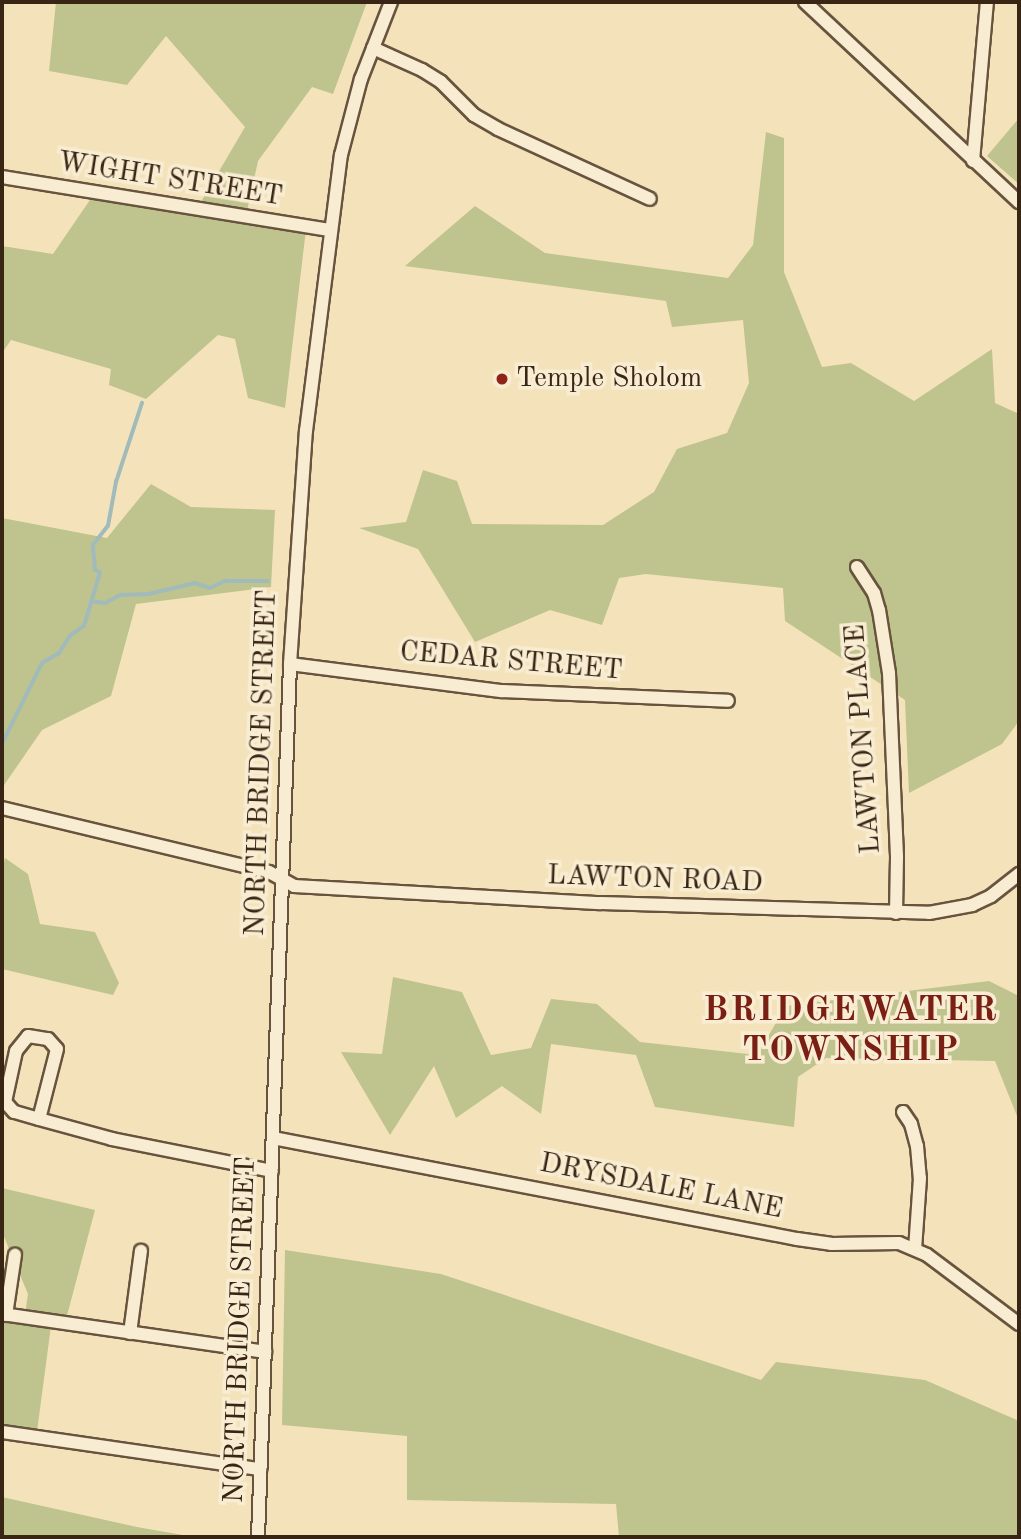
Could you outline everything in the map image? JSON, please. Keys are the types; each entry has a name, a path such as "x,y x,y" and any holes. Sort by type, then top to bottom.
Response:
{"street":[{"name":"NORTH BRIDGE STREET","path":"258,1537 290,664 306,431 330,230 350,116 391,2"},
{"path":"805,2 1019,202"},
{"path":"973,161 986,2"},
{"path":"373,48 422,70 440,82 474,115 498,129 650,199"},
{"name":"WIGHT STREET","path":"2,177 330,230"},
{"name":"LAWTON PLACE","path":"857,566 874,593 889,673 897,857 896,913"},
{"name":"CEDAR STREET","path":"290,664 502,691 729,701"},
{"name":"LAWTON ROAD","path":"2,808 269,872 294,886 601,903 929,913 972,905 991,896 1019,874"},
{"path":"39,1119 57,1049 48,1039 28,1036 16,1051 5,1102 14,1112 39,1119 113,1139 272,1171"},
{"path":"903,1112 911,1124 917,1146 920,1178 915,1249"},
{"name":"DRYSDALE LANE","path":"273,1138 797,1239 831,1244 880,1241 915,1249 1019,1324"},
{"path":"130,1333 141,1251"},
{"path":"15,1255 4,1315 265,1352"},
{"path":"2,1432 260,1469"}],"green space":[{"path":"56,2 367,2 333,94 312,87 258,161 245,220 306,229 285,408 248,398 235,339 218,335 146,399 109,385 111,369 11,340 2,353 2,246 53,254 94,194 195,212 245,127 166,36 127,85 49,71"},
{"path":"1019,118 1019,184 987,156"},
{"path":"766,132 784,138 784,272 822,367 851,363 914,401 992,349 995,403 1019,414 1019,721 1002,744 909,793 905,700 785,621 783,588 646,574 619,578 602,625 550,610 475,642 418,549 359,528 406,522 423,470 457,481 472,524 603,525 654,492 677,449 727,433 749,383 743,320 672,327 666,301 405,266 475,206 545,253 728,278 753,245"},
{"path":"151,484 191,507 275,510 271,587 136,604 111,696 42,730 2,788 2,518 107,538"},
{"path":"5,858 28,874 40,924 95,932 119,983 113,995 2,969 2,870"},
{"path":"393,977 462,992 491,1055 531,1048 551,999 597,1004 640,1042 757,1055 786,1006 989,981 1019,996 1019,1121 995,1061 826,1058 798,1077 794,1127 655,1107 636,1055 551,1044 541,1114 502,1086 456,1118 434,1066 390,1135 341,1052 382,1054"},
{"path":"2,1188 95,1210 64,1327 51,1326 36,1439 2,1434 2,1318 24,1321 28,1294 2,1232"},
{"path":"285,1250 441,1274 761,1380 776,1362 925,1380 1019,1421 1019,1537 619,1537 616,1504 407,1500 407,1436 282,1425"},
{"path":"2,1497 137,1527 194,1537 2,1537"}],"waterway":[{"path":"2,744 42,663 59,653 70,636 84,626 100,573 95,570 93,545 108,526 116,482 142,403"},
{"path":"91,601 105,603 121,595 149,594 195,583 210,588 225,581 268,581"}],"place":[{"name":"Temple Sholom","path":"502,379"}],"district":[{"name":"BRIDGEWATER TOWNSHIP","path":"851,1031"}]}
